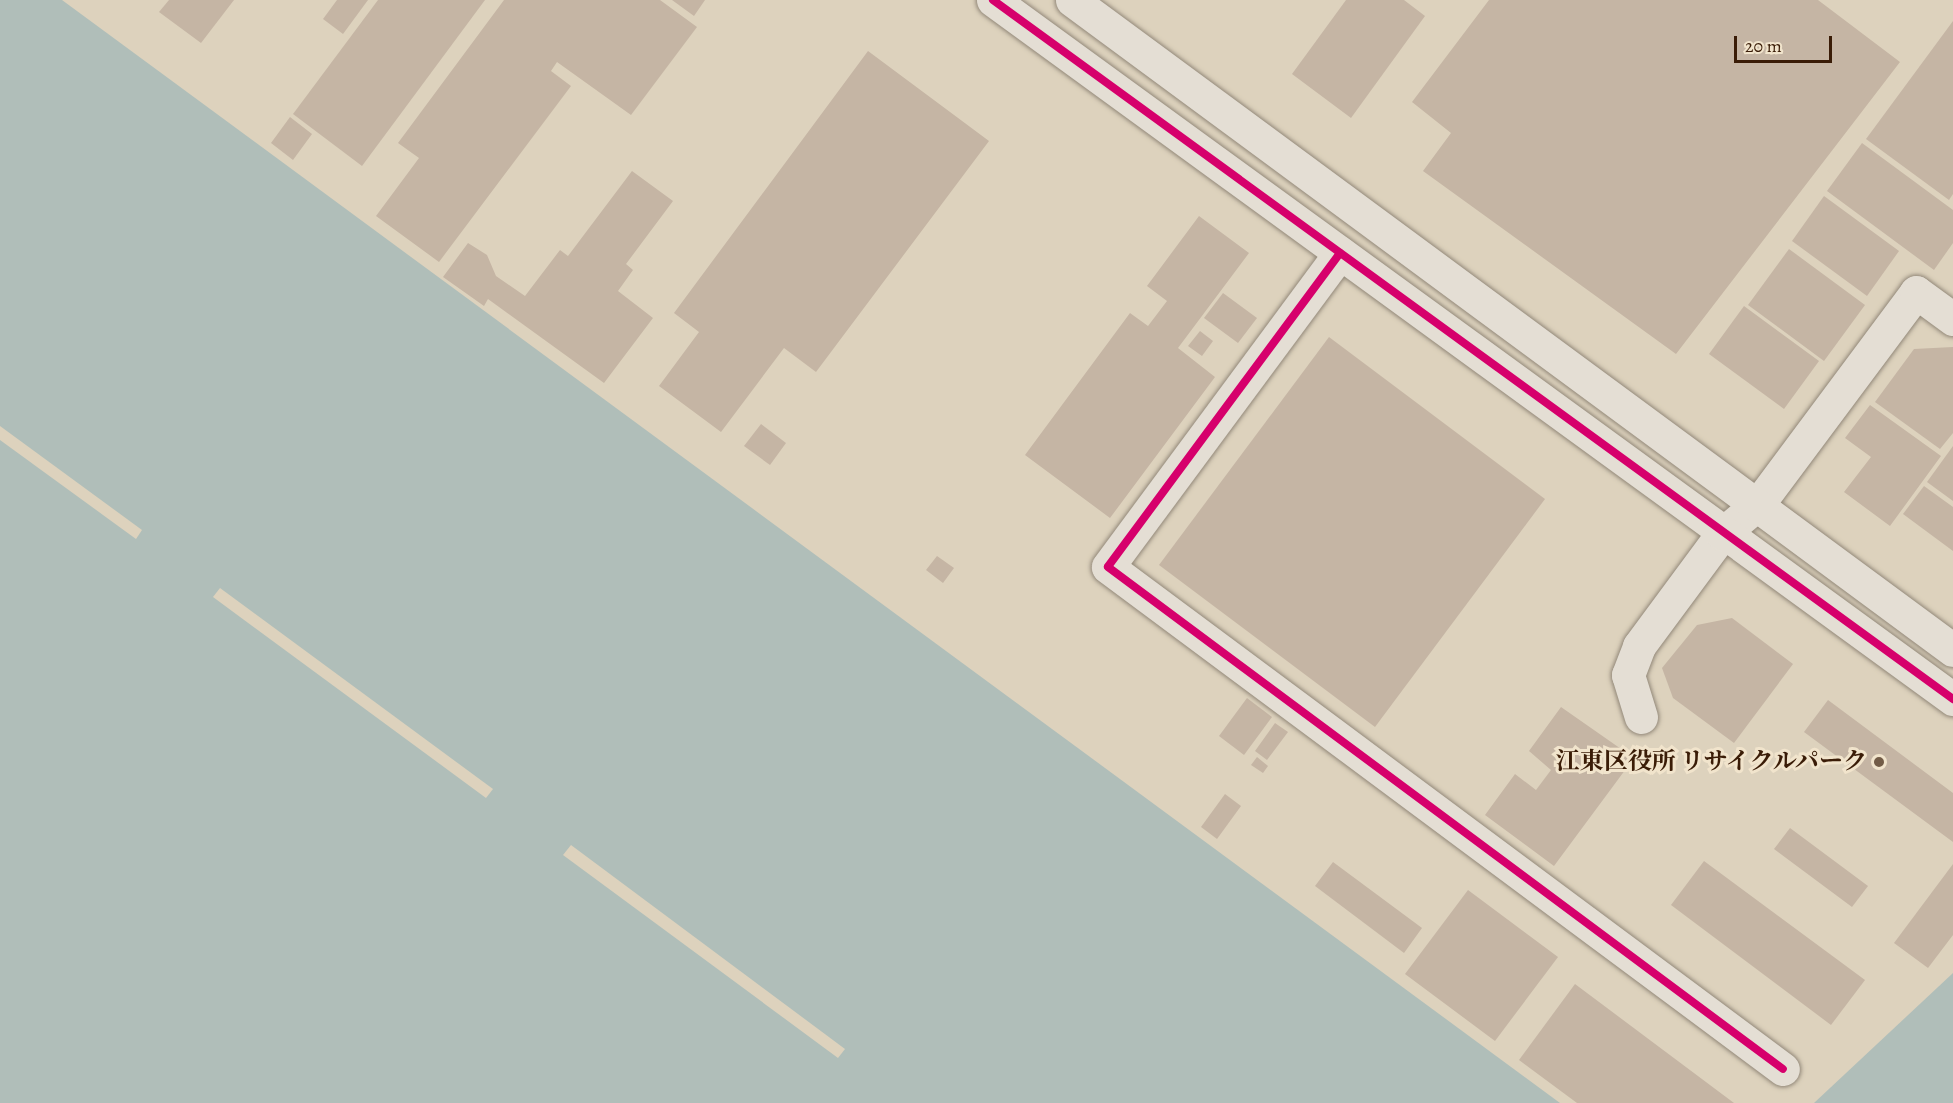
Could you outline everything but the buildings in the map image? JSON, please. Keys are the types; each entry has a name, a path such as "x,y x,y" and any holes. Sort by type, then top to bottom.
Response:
{"street":[{"path":"993,0 1722,534 1953,699"},
{"path":"1072,0 1759,503 1953,650"},
{"path":"1340,253 1108,567 1783,1069"},
{"path":"1641,717 1628,675 1639,646 1722,534 1759,503 1916,292 1953,319"}],"shaded area":[{"path":"0,0 62,0 1560,1103 0,1103"},
{"path":"1953,973 1953,1103 1814,1103"}],"pier":[{"path":"0,426 142,530 136,539 0,440"},
{"path":"220,588 493,789 486,798 213,597"},
{"path":"571,845 845,1049 838,1058 563,855"}],"cycle path":[{"path":"993,0 1953,699"},
{"path":"1340,253 1108,567 1783,1069"}],"place":[{"name":"江東区役所 リサイクルパーク","path":"1879,762"}]}
